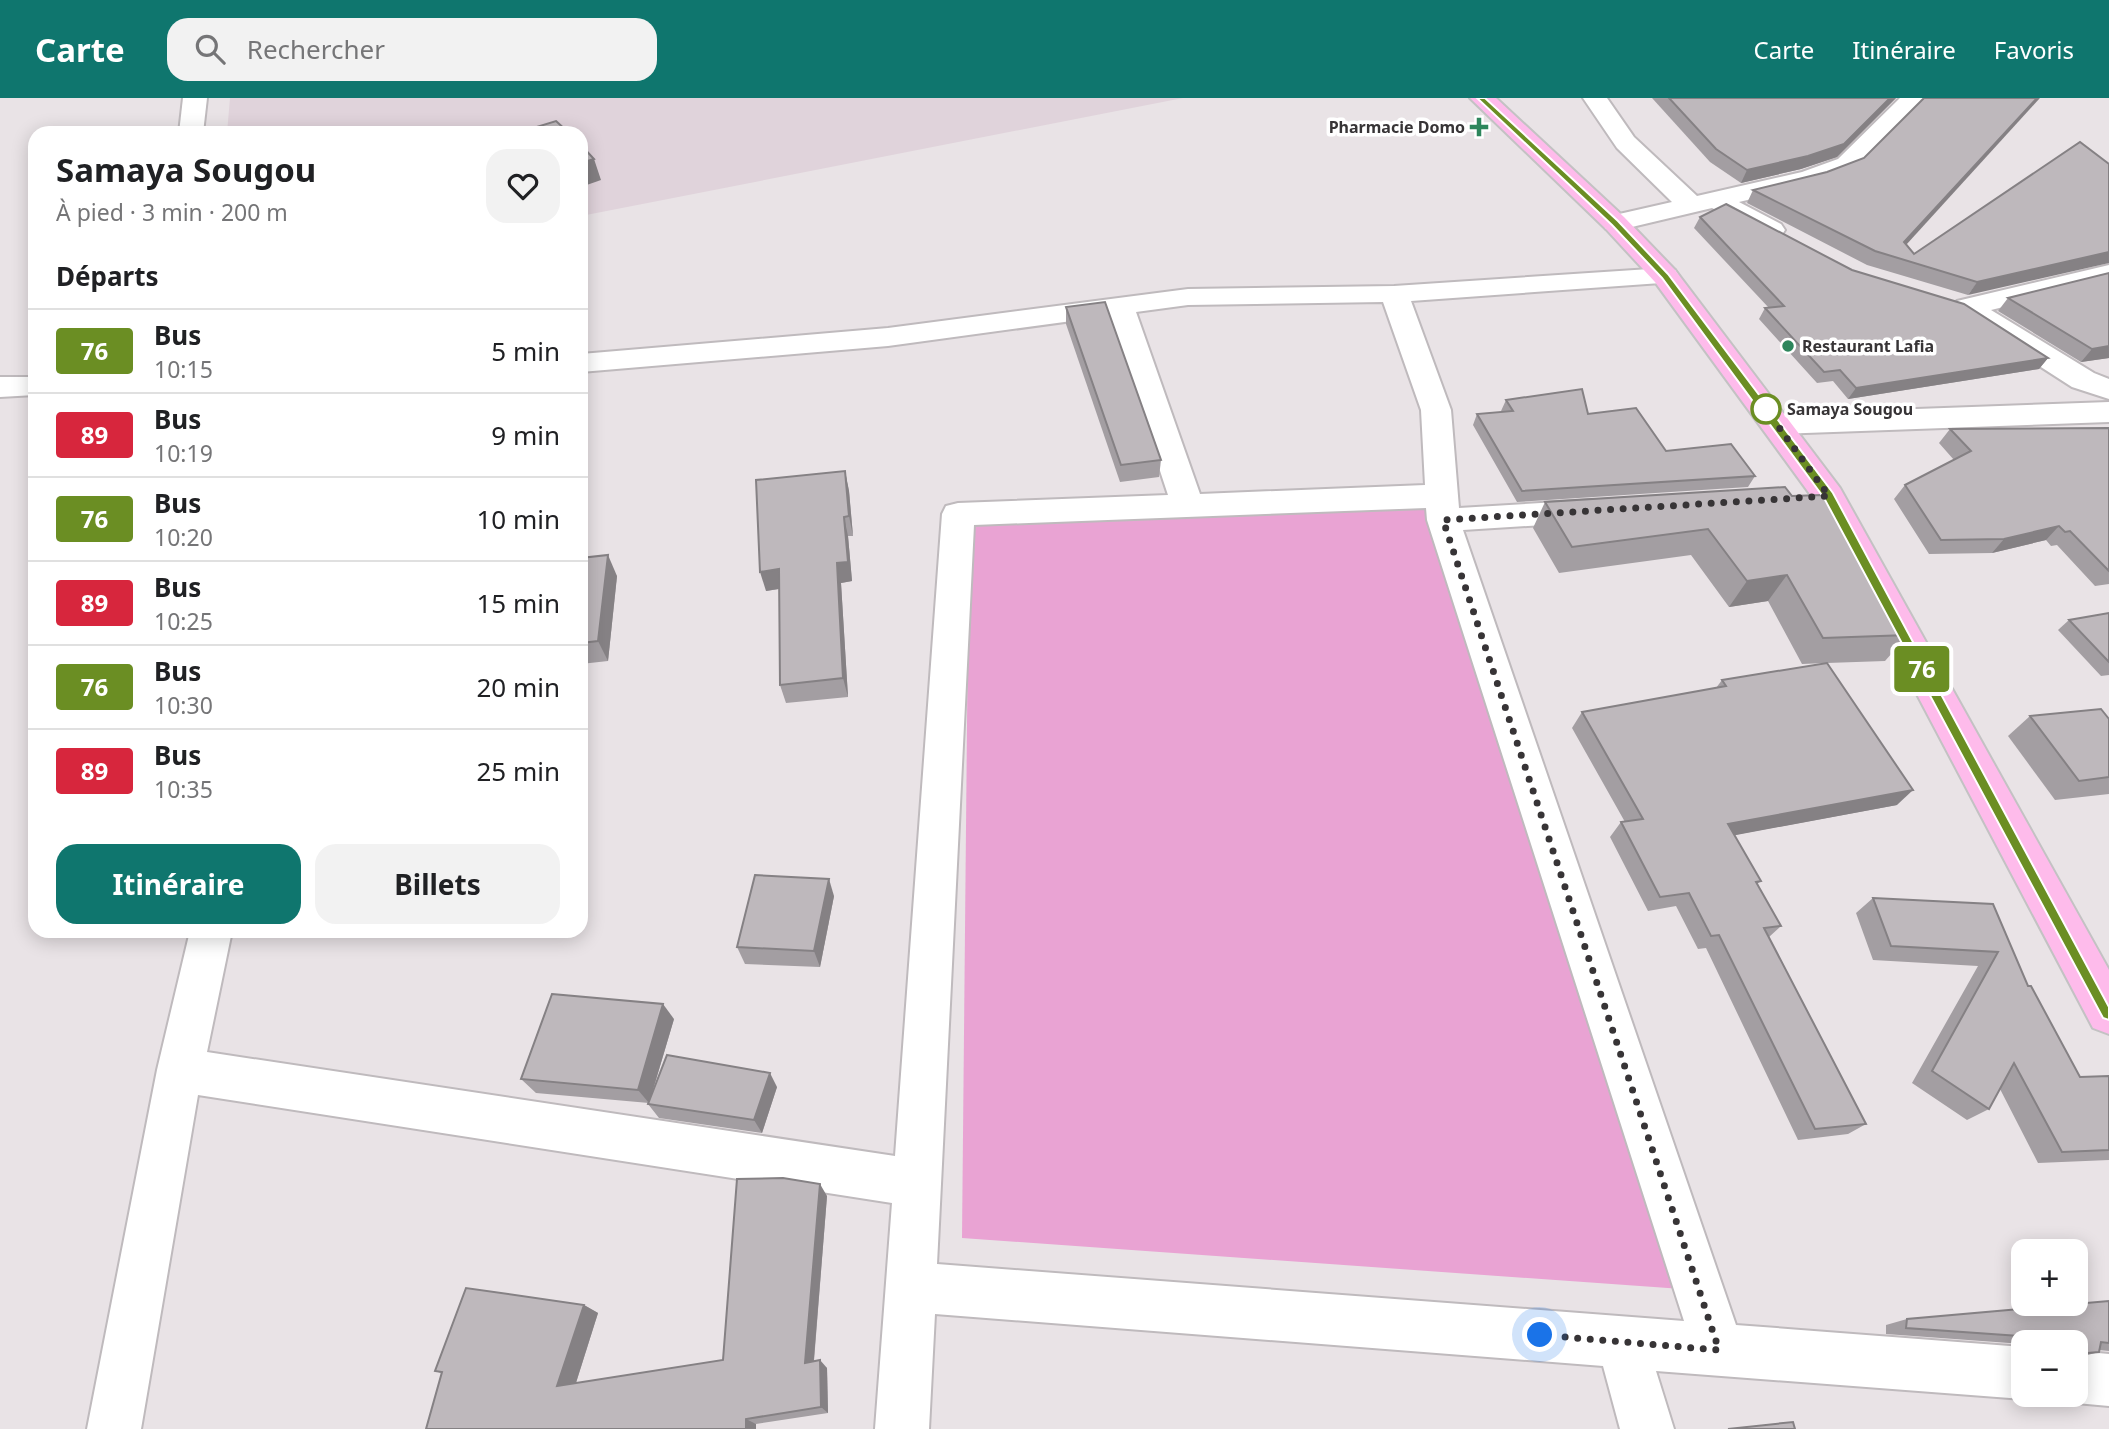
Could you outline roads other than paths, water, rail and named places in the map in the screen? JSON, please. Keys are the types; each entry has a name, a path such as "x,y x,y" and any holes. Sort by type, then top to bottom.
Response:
{"main road":[{"path":"1482,98 1615,223 1665,276 1829,496 2109,1013"}],"street":[{"path":"192,126 195,98"},
{"path":"1595,98 1609,125 1661,179 1703,203 1797,242"},
{"path":"1615,223 1810,178 1847,164 1913,98"},
{"path":"2109,273 1955,303 2083,380 2109,389"},
{"path":"588,362 888,337 1188,297 1394,294 1665,276"},
{"path":"1394,294 1436,410 1442,508 1719,1350"},
{"path":"1120,307 1188,506"},
{"path":"0,387 28,386"},
{"path":"1770,414 2109,412"},
{"path":"1787,499 1829,496"},
{"path":"902,1429 958,514 1188,506 1622,509"},
{"path":"114,1429 180,1070 209,938"},
{"path":"180,1070 917,1182"},
{"path":"910,1287 2011,1372"},
{"path":"1622,1342 1647,1429"},
{"path":"2088,1378 2109,1380"}],"place":[{"name":"Pharmacie Domo","path":"1479,127"},
{"name":"Restaurant Lafia","path":"1788,346"},
{"name":"Samaya Sougou","path":"1766,409"}]}
